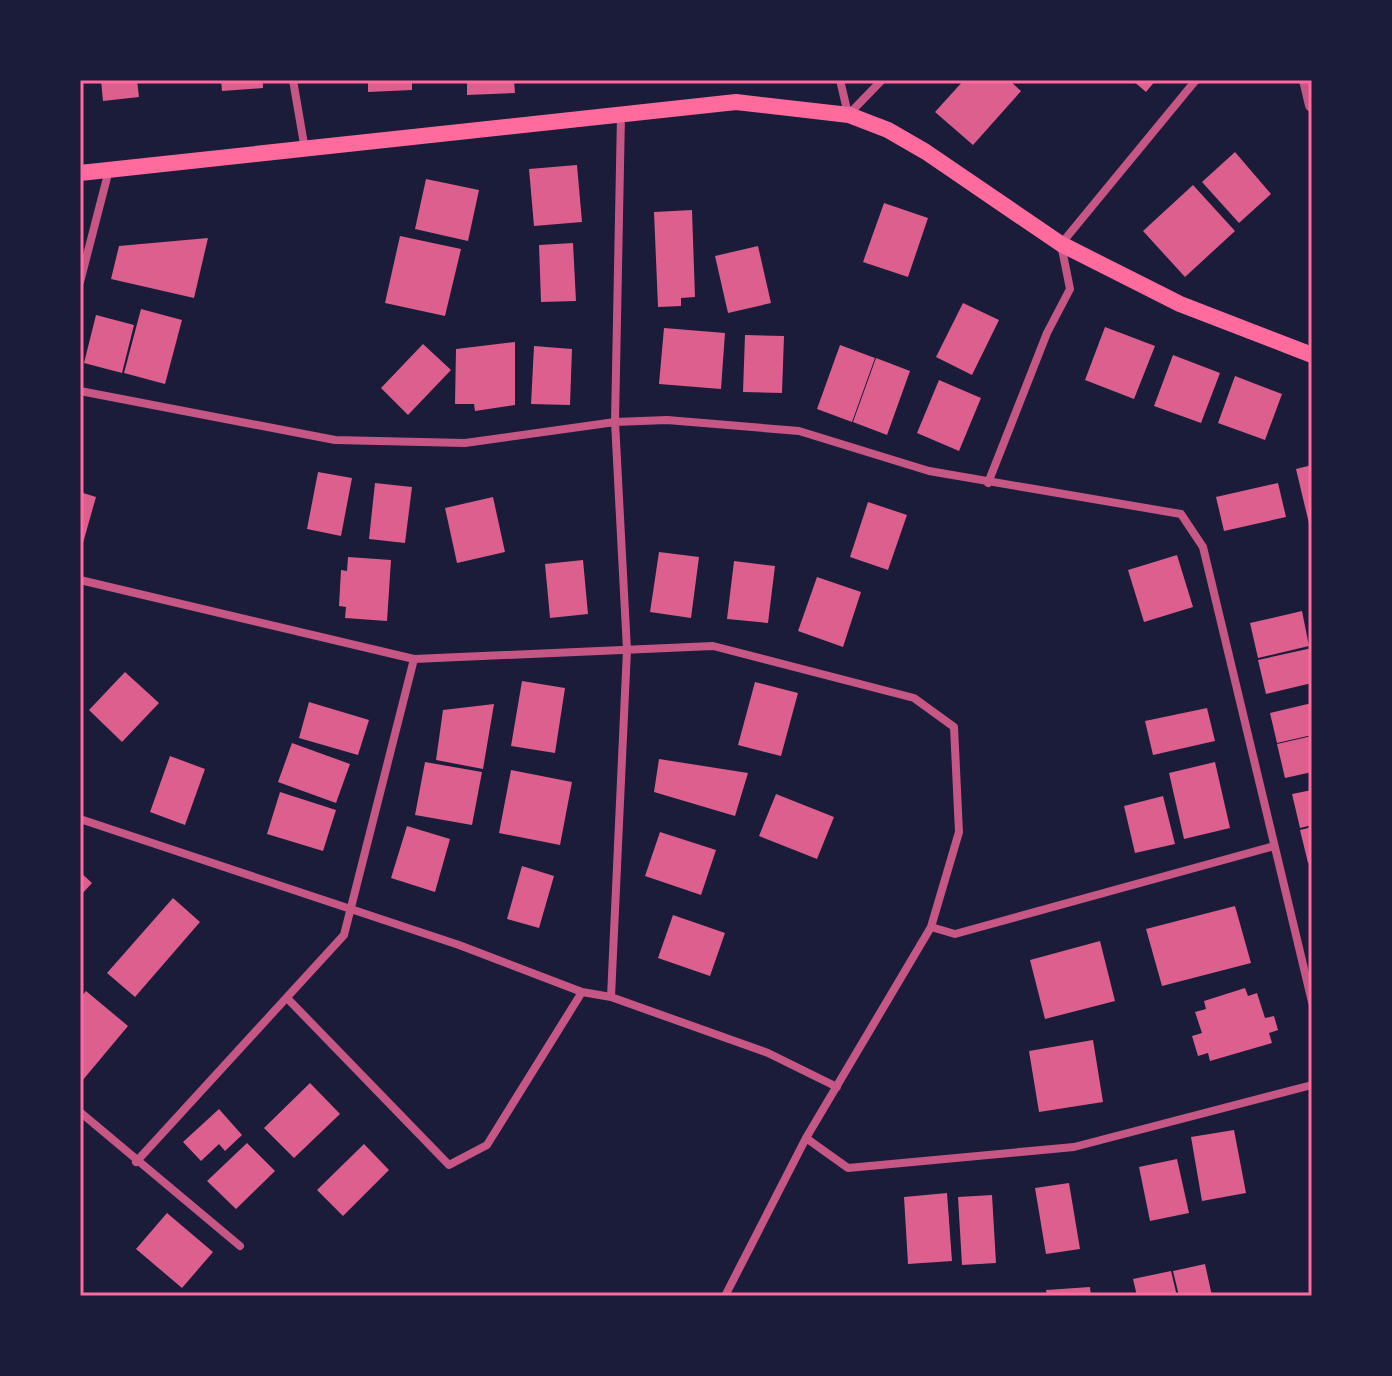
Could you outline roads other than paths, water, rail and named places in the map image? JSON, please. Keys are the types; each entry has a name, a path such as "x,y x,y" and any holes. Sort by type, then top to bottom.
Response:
{"main road":[{"path":"80,173 736,102 849,115 888,130 926,152 1061,244 1180,304 1312,355"}],"street":[{"path":"293,80 305,150"},
{"path":"840,80 849,115"},
{"path":"849,115 882,80"},
{"path":"988,483 1047,333 1070,289 1061,244 1196,80"},
{"path":"1306,80 1312,105"},
{"path":"611,997 627,650 615,422 621,115"},
{"path":"80,282 109,170"},
{"path":"80,391 335,440 465,443 615,422 667,420 799,431 929,471 1181,514 1203,547 1312,1002"},
{"path":"80,580 414,659 713,646 914,698 954,727 959,832 931,927 806,1138 725,1296"},
{"path":"136,1162 344,935 414,659"},
{"path":"80,819 351,909 582,992 611,997 768,1053 837,1087"},
{"path":"931,927 955,934 1274,846"},
{"path":"287,998 449,1165 487,1145 582,992"},
{"path":"806,1138 848,1168 1074,1147 1312,1085"},
{"path":"80,1112 240,1246"}]}
